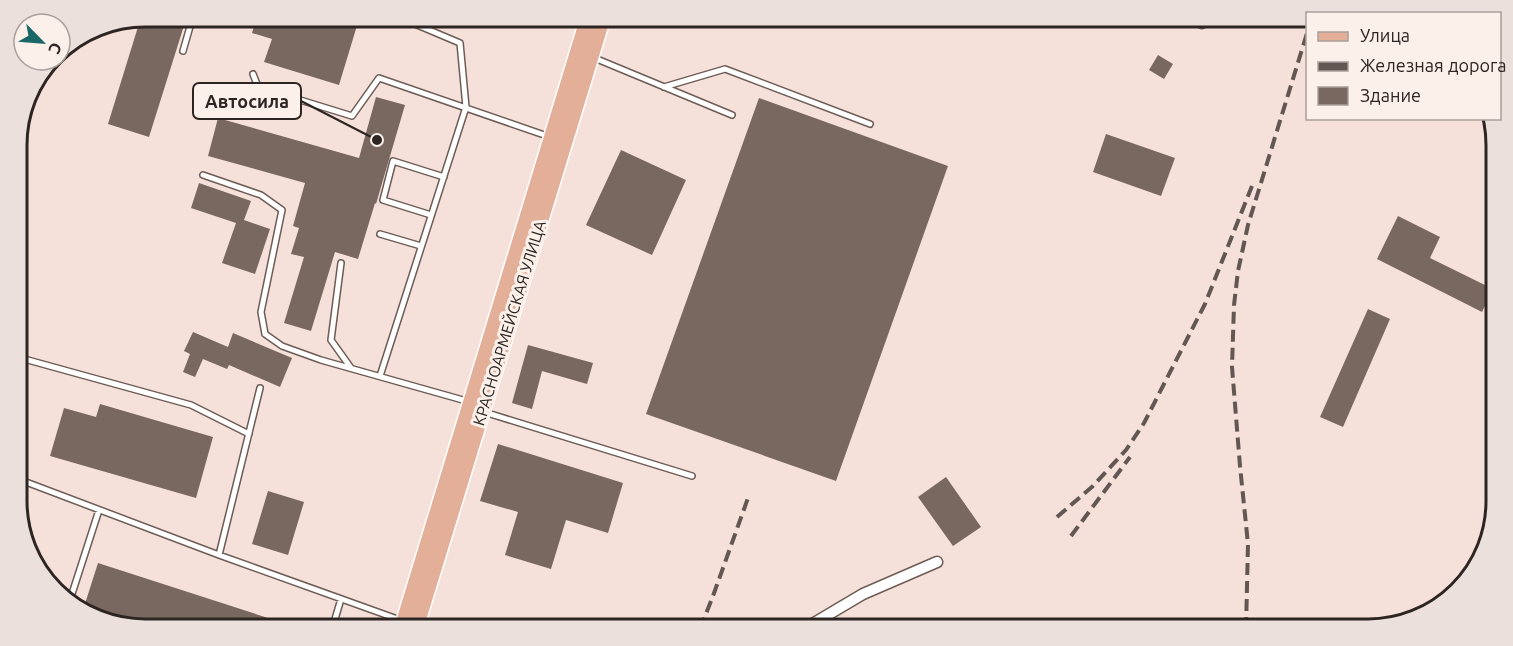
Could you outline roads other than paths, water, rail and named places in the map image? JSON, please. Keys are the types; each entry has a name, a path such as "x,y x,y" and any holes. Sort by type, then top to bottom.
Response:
{"main road":[{"name":"КРАСНОАРМЕЙСКАЯ УЛИЦА","path":"477,407 552,137 586,27"},
{"name":"КРАСНОАРМЕЙСКАЯ УЛИЦА","path":"411,619 600,27"}],"street":[{"path":"821,619 863,594 937,562"}],"lane":[{"path":"183,51 190,27"},
{"path":"380,376 466,107 460,43 422,27"},
{"path":"591,57 732,115"},
{"path":"664,87 725,69 870,124"},
{"path":"253,74 258,87 352,116 379,78 552,137"},
{"path":"431,215 383,200 393,160 444,177"},
{"path":"203,175 261,195 282,210 261,312 265,334 282,346 692,476"},
{"path":"380,234 422,246"},
{"path":"341,262 331,340 351,368"},
{"path":"27,360 191,405 249,434"},
{"path":"219,555 260,388"},
{"path":"27,482 391,619"},
{"path":"72,594 99,510"},
{"path":"335,619 341,599"}],"railway":[{"path":"1246,619 1248,544 1232,367 1234,305 1238,271 1248,225 1306,36"},
{"path":"1057,517 1093,486 1126,450 1144,423 1205,304 1252,186"},
{"path":"1071,536 1130,457"},
{"path":"704,619 748,498"}],"place":[{"name":"Автосила","path":"377,140"}]}
